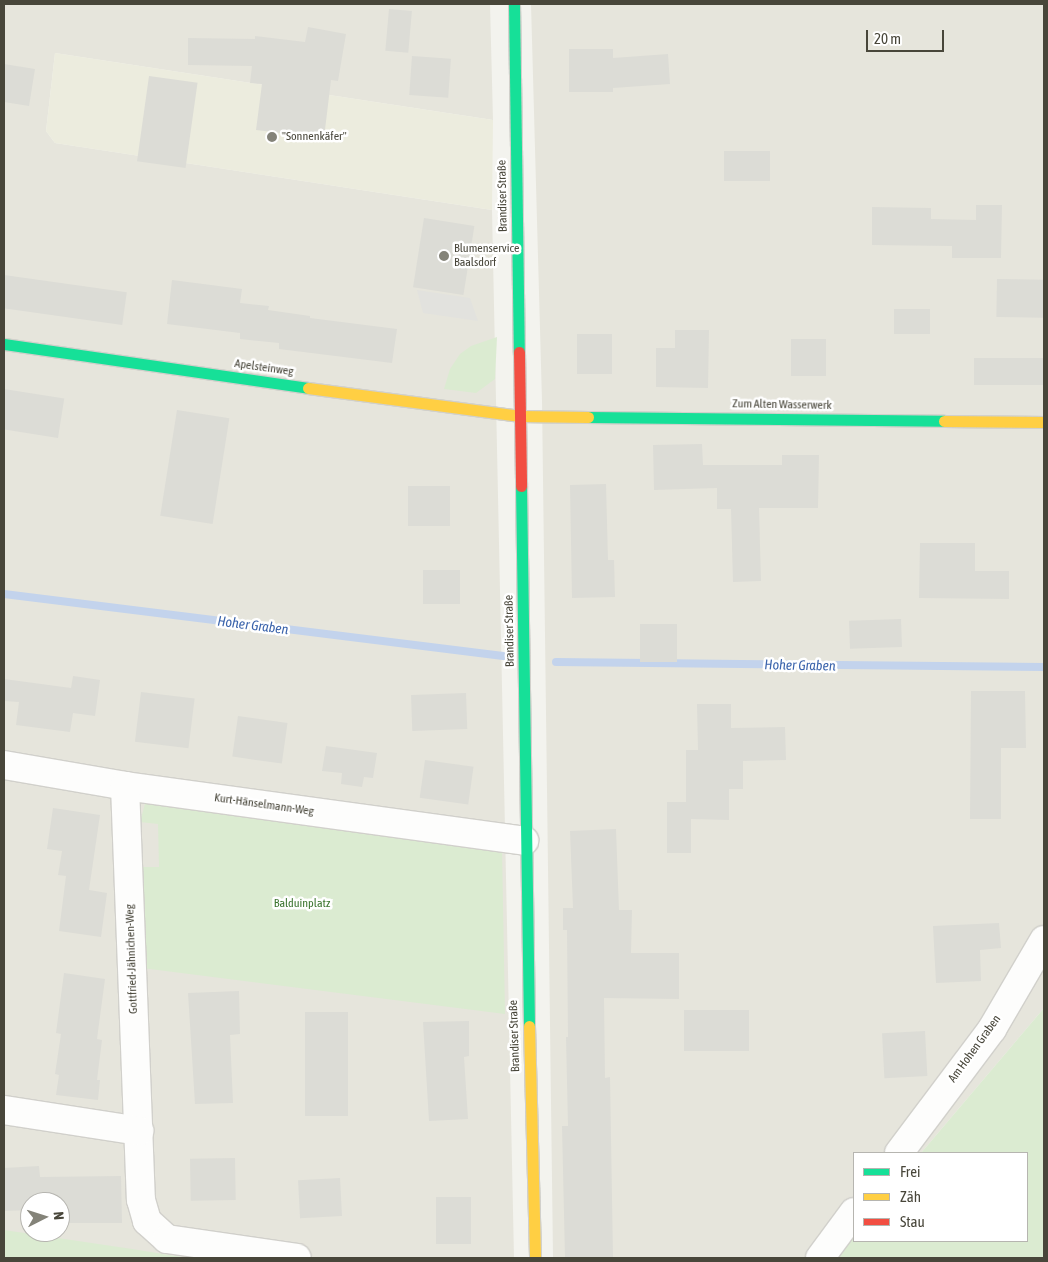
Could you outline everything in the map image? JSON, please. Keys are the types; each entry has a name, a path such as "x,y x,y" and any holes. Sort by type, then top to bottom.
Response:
{"street":[{"name":"Brandiser Straße","path":"514,4 524,841 535,1258"},
{"name":"Apelsteinweg","path":"4,344 414,403 520,416"},
{"name":"Zum Alten Wasserwerk","path":"520,416 1044,422"},
{"name":"Kurt-Hänselmann-Weg","path":"4,765 125,786 524,841"},
{"name":"Gottfried-Jähnichen-Weg","path":"125,786 141,1200 147,1222 167,1238 297,1258"},
{"name":"Am Hohen Graben","path":"900,1152 992,1029 1044,940"},
{"path":"4,1110 139,1131"},
{"path":"820,1258 853,1213"}],"shaded area":[{"path":"4,4 490,4 493,120 55,53 46,131 55,143 492,210 514,1258 4,1258"},
{"path":"531,4 1044,4 1044,1008 922,1152 853,1152 853,1232 831,1258 553,1258 542,401"},
{"name":"\"Sonnenkäfer\"","path":"55,53 493,120 492,210 55,143 46,131"},
{"path":"417,290 470,298 478,321 423,313"}],"green space":[{"path":"497,337 495,379 476,393 444,389 450,369 460,354 471,346"},
{"name":"Balduinplatz","path":"155,799 502,849 505,1014 142,968 141,867 159,867 158,824 140,822 145,804"},
{"path":"1044,1008 1044,1258 831,1258 853,1232 853,1242 1028,1242 1028,1152 922,1152"},
{"path":"4,1230 20,1232 20,1242 70,1242 70,1240 188,1258 4,1258"}],"building":[{"path":"389,9 412,11 408,53 385,51"},
{"path":"308,27 346,34 338,81 331,80 324,138 256,130 262,84 250,83 252,66 188,65 188,38 255,39 255,36 305,42"},
{"path":"569,49 613,49 613,58 668,54 670,84 613,88 613,92 569,92"},
{"path":"412,56 451,59 448,98 409,95"},
{"path":"4,64 35,69 29,106 4,102"},
{"path":"149,76 198,83 186,168 137,161"},
{"path":"724,151 770,151 770,181 724,181"},
{"path":"976,205 1002,205 1001,258 952,258 952,246 872,245 872,207 931,208 931,219 976,220"},
{"name":"Blumenservice Baalsdorf","path":"424,218 474,226 463,295 413,287"},
{"path":"4,275 127,292 122,325 4,308"},
{"path":"997,279 1044,280 1043,318 996,317"},
{"path":"172,280 242,289 240,303 269,306 268,310 310,316 310,318 397,329 392,363 279,349 279,343 240,339 240,333 167,324"},
{"path":"894,309 930,309 930,334 894,334"},
{"path":"675,330 709,330 708,388 656,387 656,348 675,348"},
{"path":"577,334 612,334 612,374 577,374"},
{"path":"791,339 826,339 826,376 791,376"},
{"path":"974,358 1044,358 1044,385 974,385"},
{"path":"4,389 64,399 58,438 4,429"},
{"path":"177,410 229,418 213,524 160,516"},
{"path":"702,444 703,465 782,465 782,455 819,455 818,508 759,508 761,581 733,582 731,509 717,509 717,488 654,490 653,445"},
{"path":"606,484 608,560 614,560 615,597 572,598 570,485"},
{"path":"408,486 450,486 450,526 408,526"},
{"path":"920,543 975,543 975,571 1009,571 1009,599 919,598"},
{"path":"423,570 460,570 460,604 423,604"},
{"path":"901,619 902,647 850,649 849,621"},
{"path":"640,624 677,624 677,662 640,662"},
{"path":"73,676 100,680 95,716 73,713 70,732 16,725 19,702 4,701 4,679 71,688"},
{"path":"971,691 1025,691 1026,748 1001,748 1001,819 970,819"},
{"path":"141,692 195,699 189,748 135,742"},
{"path":"466,693 467,729 412,731 411,695"},
{"path":"697,704 731,704 731,728 785,727 786,760 743,761 743,789 729,789 729,820 691,819 691,853 667,853 667,802 686,802 686,750 698,750"},
{"path":"238,716 288,723 282,764 232,757"},
{"path":"326,746 377,753 373,778 364,777 362,787 341,784 342,773 322,771"},
{"path":"425,760 474,767 468,804 420,798"},
{"path":"53,808 100,815 89,890 107,893 101,937 59,931 66,876 58,875 62,851 47,849"},
{"path":"616,829 619,910 632,910 631,953 679,953 679,999 604,998 605,1078 610,1077 613,1258 565,1258 562,1126 568,1126 566,1037 568,1037 567,930 563,930 563,908 573,908 570,831"},
{"path":"999,923 1001,948 980,950 981,981 936,983 933,926"},
{"path":"64,973 105,979 97,1039 102,1040 97,1080 100,1080 98,1100 56,1095 59,1075 55,1074 61,1034 56,1033"},
{"path":"239,991 240,1034 230,1035 233,1103 195,1104 188,993"},
{"path":"684,1010 749,1010 749,1051 684,1051"},
{"path":"305,1012 348,1012 348,1116 305,1116"},
{"path":"469,1021 469,1056 464,1057 468,1119 429,1121 423,1022"},
{"path":"925,1031 927,1076 884,1078 882,1033"},
{"path":"235,1158 236,1200 191,1201 190,1159"},
{"path":"39,1166 40,1177 121,1176 122,1223 70,1223 70,1192 20,1192 20,1210 4,1211 4,1168"},
{"path":"340,1178 342,1216 300,1218 298,1180"},
{"path":"436,1197 471,1197 471,1244 436,1244"}],"waterway":[{"name":"Hoher Graben","path":"4,594 503,656"},
{"name":"Hoher Graben","path":"556,662 1044,667"}],"traffic: fast":[{"path":"514,4 519,352"},
{"path":"4,344 308,388"},
{"path":"588,417 944,421"},
{"path":"521,486 529,1026"}],"traffic: slow":[{"path":"308,388 520,416 588,417"},
{"path":"944,421 1044,422"},
{"path":"529,1026 535,1258"}],"traffic: jam":[{"path":"519,352 521,486"}],"place":[{"name":"\"Sonnenkäfer\"","path":"272,137"},
{"name":"Blumenservice Baalsdorf","path":"444,256"}]}
